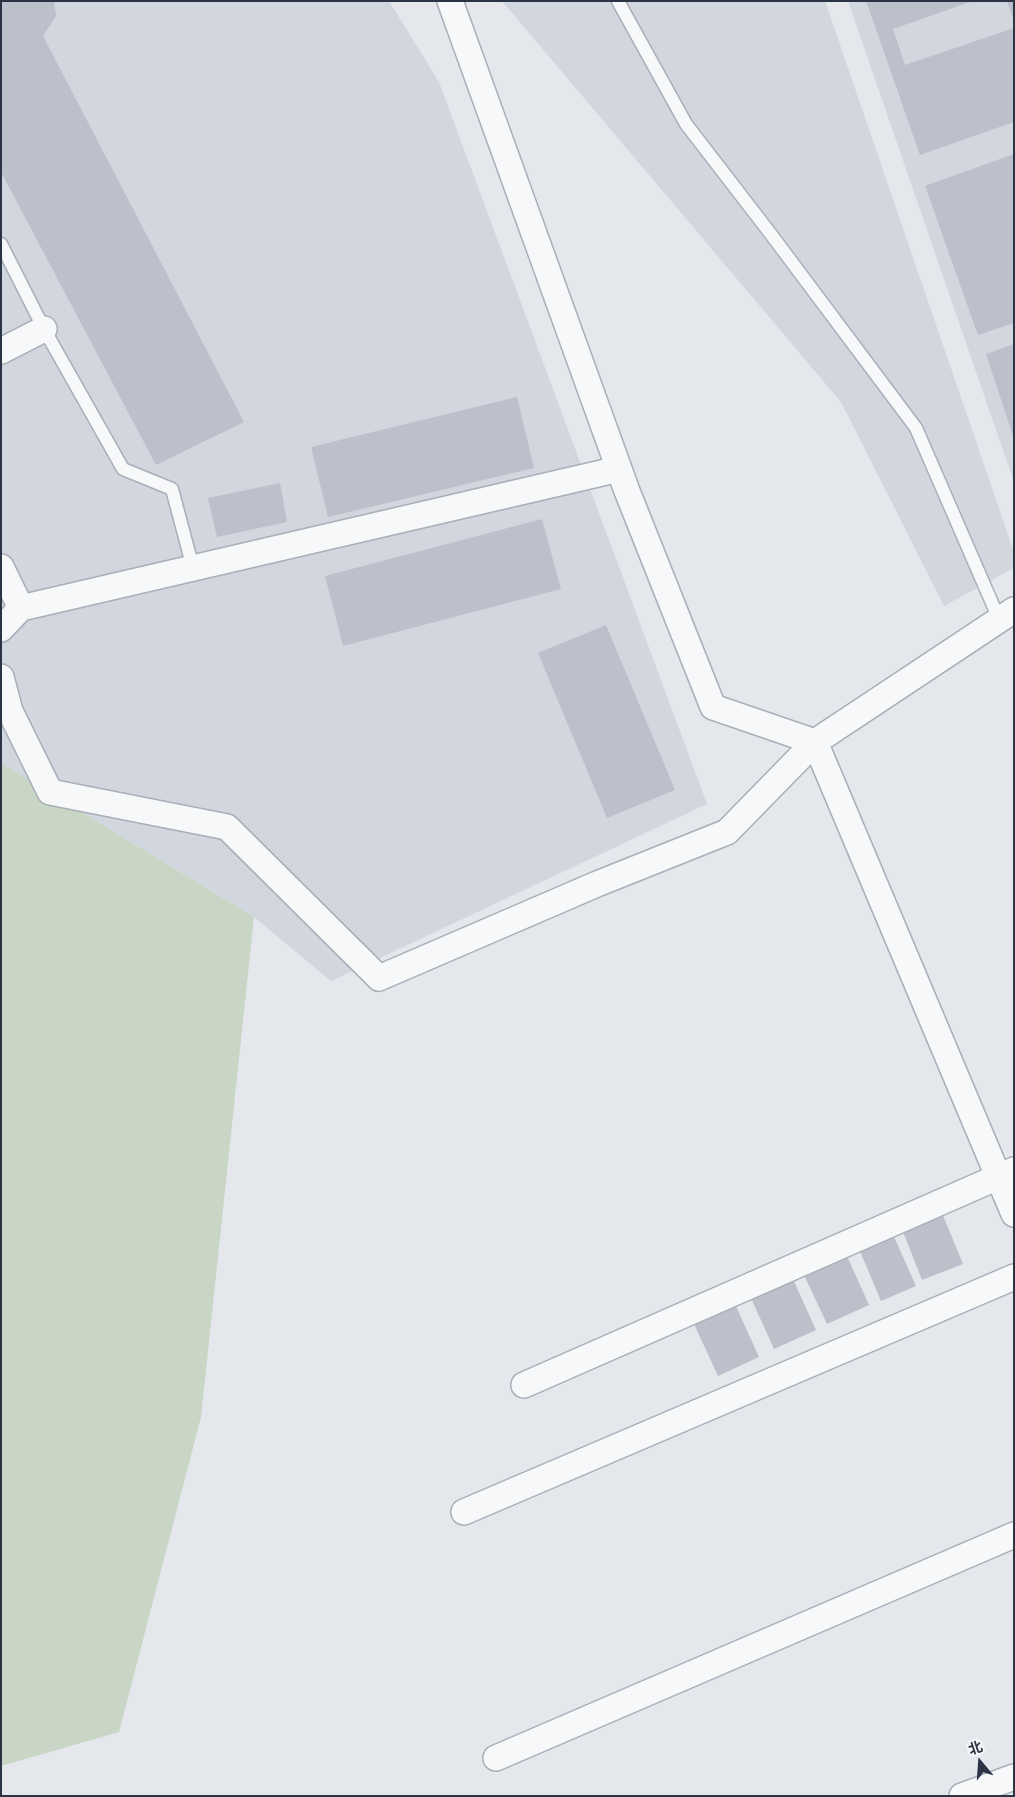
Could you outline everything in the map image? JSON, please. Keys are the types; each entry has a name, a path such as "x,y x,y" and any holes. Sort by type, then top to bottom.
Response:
{"street":[{"path":"450,1 619,469 714,707 815,742 1006,1174 1014,1214"},
{"path":"1,351 44,329"},
{"path":"1,629 21,608 619,469"},
{"path":"1,567 21,608"},
{"path":"1,677 10,711 50,792 227,827 380,978 597,884 726,832 815,742 1007,614"},
{"path":"524,1385 1006,1174"},
{"path":"464,1512 1014,1277"},
{"path":"496,1758 1014,1535"},
{"path":"962,1796 1014,1777"}],"lane":[{"path":"618,1 686,124 916,428 1007,614"},
{"path":"1,244 44,329 123,469 172,489 192,568"}],"shaded area":[{"path":"1,1 389,1 439,82 707,804 331,981 254,917 1,763"},
{"path":"502,1 825,1 1014,552 1014,568 944,606 841,402"},
{"path":"848,1 1014,1 1014,482"}],"green space":[{"path":"1,763 254,917 201,1417 119,1732 1,1766"}],"building":[{"path":"1,1 54,1 56,16 43,36 244,422 156,465 1,172"},
{"path":"866,1 973,1 893,29 905,65 1014,28 1014,122 920,155"},
{"path":"1007,1 1014,1 1014,19 1013,19"},
{"path":"1014,154 1014,323 978,335 925,186"},
{"path":"1014,344 1014,436 1013,436 986,354"},
{"path":"517,397 534,468 328,517 311,447"},
{"path":"280,483 287,522 217,537 208,498"},
{"path":"542,519 561,589 343,646 325,576"},
{"path":"606,625 675,790 607,818 538,653"},
{"path":"942,1213 963,1264 922,1280 902,1229"},
{"path":"891,1230 916,1286 881,1301 857,1244"},
{"path":"846,1254 869,1305 827,1324 803,1273"},
{"path":"792,1277 816,1330 774,1349 750,1296"},
{"path":"735,1304 759,1357 718,1376 694,1324"}]}
